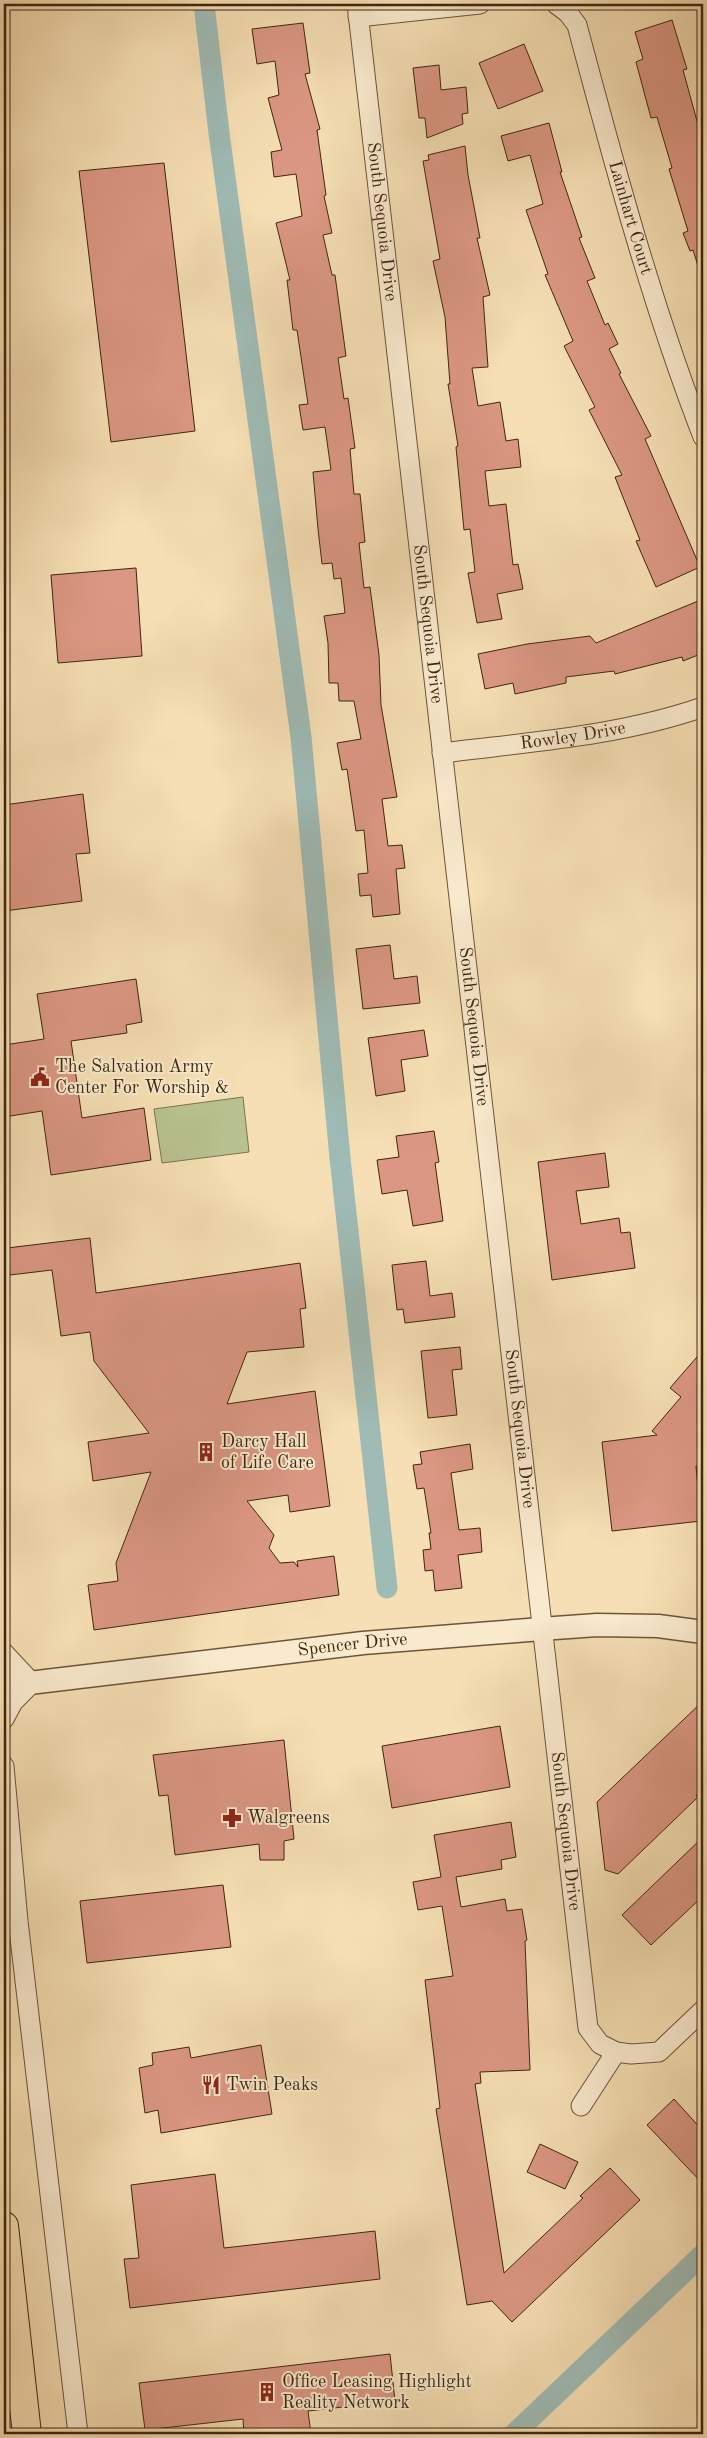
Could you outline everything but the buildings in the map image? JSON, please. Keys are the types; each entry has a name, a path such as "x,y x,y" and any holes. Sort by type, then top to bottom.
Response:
{"main road":[{"path":"4,2226 28,2434"}],"street":[{"path":"357,11 480,4"},
{"name":"Lainhart Court","path":"556,4 568,13 577,26 618,182 653,296 703,437"},
{"name":"South Sequoia Drive","path":"357,11 588,2028 608,2048"},
{"name":"Rowley Drive","path":"442,753 580,735 638,725 703,707"},
{"name":"Spencer Drive","path":"4,1686 363,1643 541,1629 597,1625 658,1626 703,1632"},
{"path":"4,1653 32,1683 13,1702 4,1718"},
{"path":"4,1766 18,1921 78,2434"},
{"path":"4,1903 18,1921"},
{"path":"580,2106 608,2048 631,2054 659,2052 703,2010"}],"green space":[{"path":"243,1097 249,1152 162,1163 154,1109"}],"waterway":[{"path":"204,4 219,133 301,737 340,1158 387,1588"},
{"path":"514,2434 703,2254"}],"place":[{"name":"The Salvation Army Center For Worship &","path":"40,1077"},
{"name":"Darcy Hall of Life Care","path":"206,1452"},
{"name":"Walgreens","path":"232,1818"},
{"name":"Twin Peaks","path":"211,2085"},
{"name":"Office Leasing Highlight Reality Network","path":"267,2392"}]}
